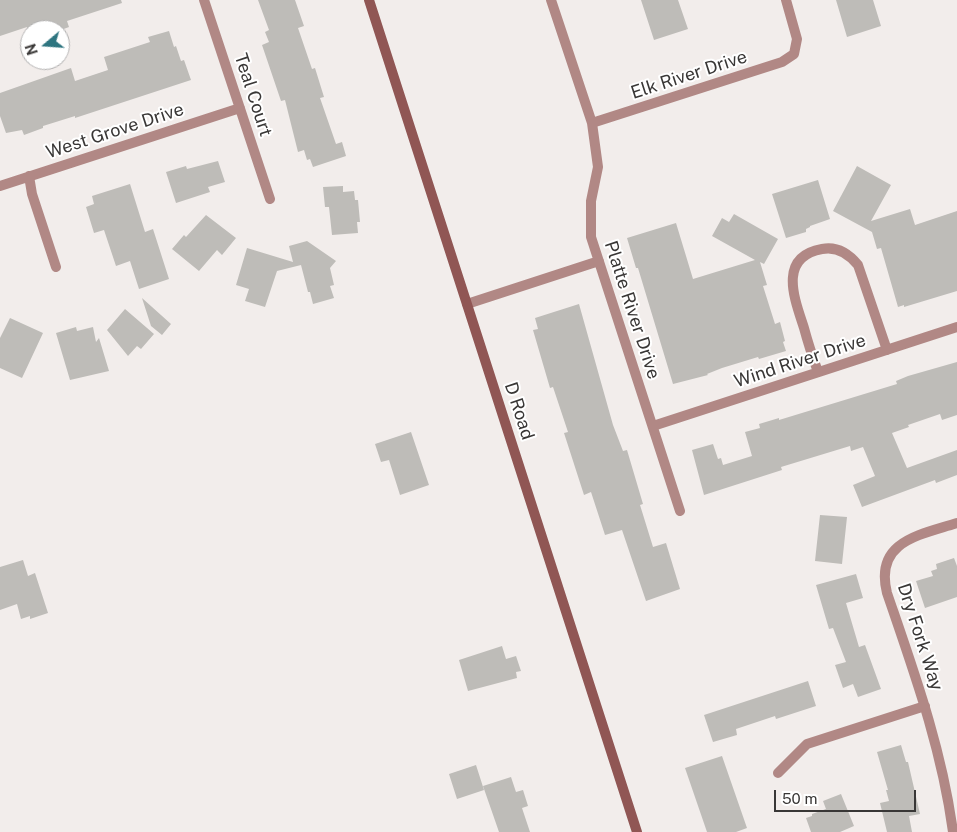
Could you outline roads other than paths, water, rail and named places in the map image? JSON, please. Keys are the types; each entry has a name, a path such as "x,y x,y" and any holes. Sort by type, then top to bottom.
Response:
{"street":[{"name":"Teal Court","path":"204,0 270,200"},
{"name":"D Road","path":"370,0 637,832"},
{"name":"Platte River Drive","path":"551,0 592,123 598,167 591,201 591,237 680,511"},
{"name":"Elk River Drive","path":"592,123 782,62 794,54 798,39 786,0"},
{"name":"West Grove Drive","path":"0,186 240,108"},
{"path":"29,176 32,194 56,267"},
{"path":"818,372 792,287 795,268 801,260 817,250 836,249 852,258 858,265 887,350"},
{"path":"468,304 599,261"},
{"name":"Wind River Drive","path":"653,426 957,328"},
{"name":"Dry Fork Way","path":"953,832 940,760 925,706 887,593 884,574 890,555 904,541 957,522"},
{"path":"778,774 807,744 925,706"}]}
